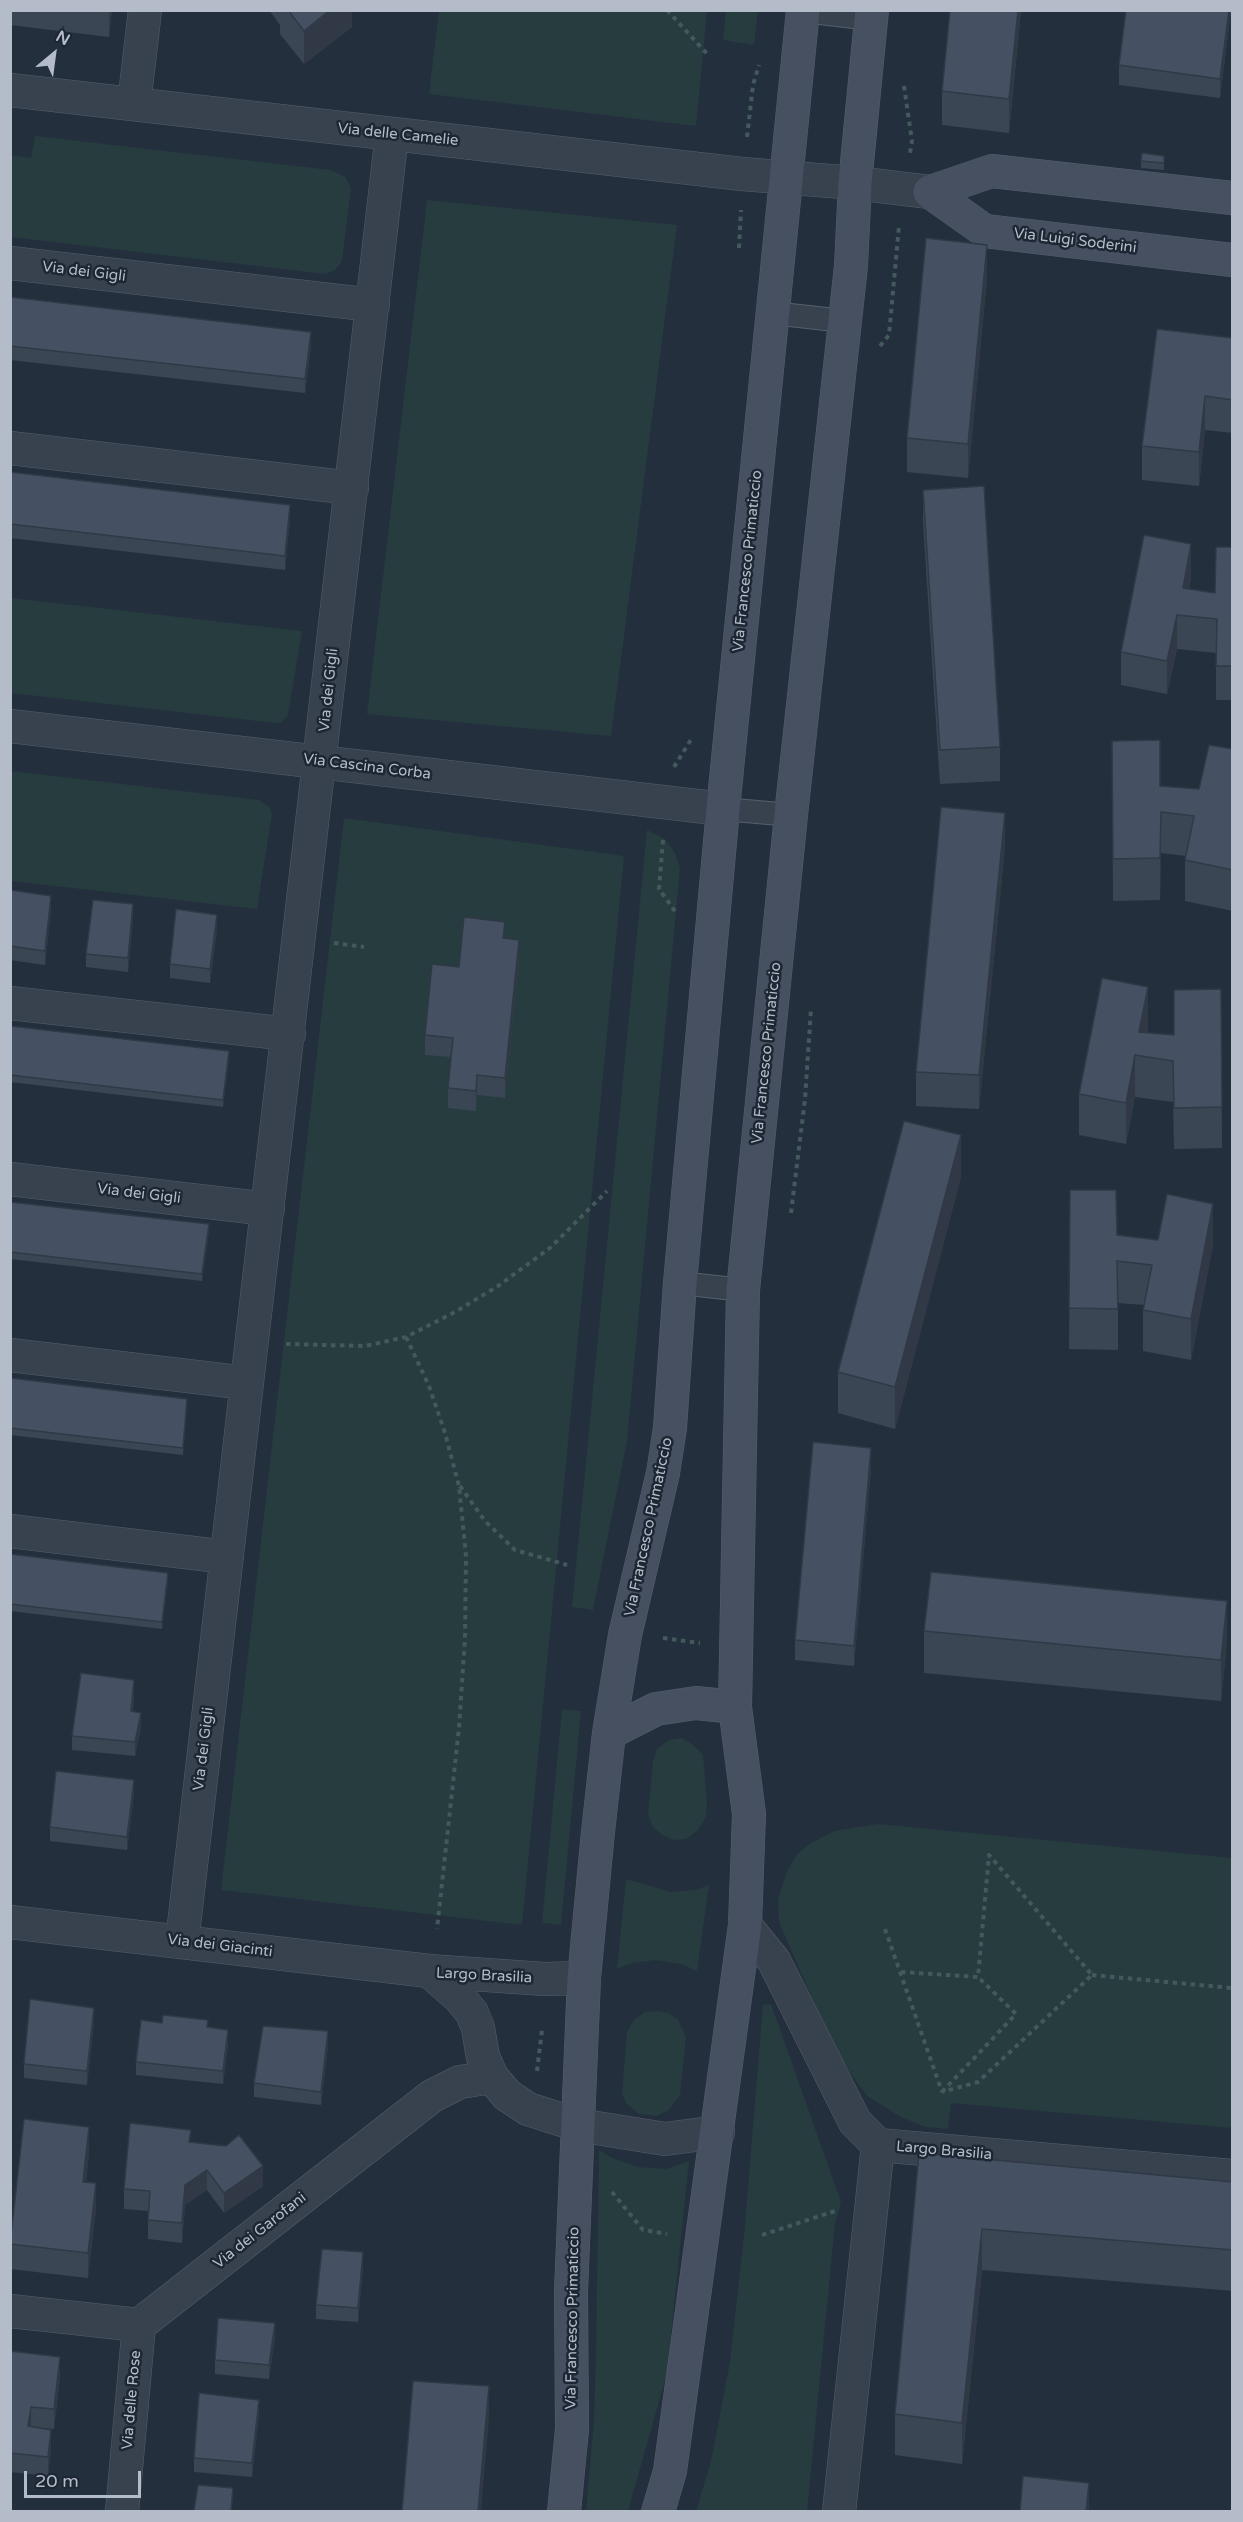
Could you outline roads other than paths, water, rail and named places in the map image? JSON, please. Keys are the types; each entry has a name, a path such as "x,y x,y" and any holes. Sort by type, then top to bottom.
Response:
{"street":[{"path":"134,104 145,10"},
{"name":"Via Francesco Primaticcio","path":"609,1733 625,1635 663,1473 670,1428 680,1283 723,809 803,11"},
{"name":"Via Francesco Primaticcio","path":"735,1707 743,1290 791,815 851,266 855,183 872,15"},
{"name":"Via delle Camelie","path":"10,90 786,179"},
{"name":"Via dei Gigli","path":"182,1942 321,762 392,134"},
{"name":"Via Luigi Soderini","path":"855,183 930,192 992,171 1233,198"},
{"path":"786,179 855,183"},
{"name":"Via Luigi Soderini","path":"930,192 985,231 1233,260"},
{"name":"Via dei Gigli","path":"10,263 373,305"},
{"path":"10,448 352,488"},
{"name":"Via Cascina Corba","path":"10,726 723,809"},
{"path":"10,1003 289,1034"},
{"name":"Via dei Gigli","path":"10,1179 268,1209"},
{"path":"10,1355 248,1383"},
{"path":"10,1531 227,1557"},
{"path":"578,2125 584,1978 609,1733 656,1709 696,1703 735,1707 748,1814 745,1925 670,2470 658,2511"},
{"name":"Via dei Giacinti","path":"10,1922 429,1971"},
{"name":"Largo Brasilia","path":"745,1925 774,1961 855,2121 878,2145 1233,2176"},
{"name":"Largo Brasilia","path":"429,1971 544,1979 584,1978"},
{"name":"Largo Brasilia","path":"429,1971 460,1998 472,2013 478,2028 483,2057 492,2077 507,2095 528,2109 578,2125 664,2139 718,2132"},
{"name":"Via dei Garofani","path":"139,2325 432,2096 460,2082 492,2077"},
{"name":"Via Francesco Primaticcio","path":"564,2511 572,2429 571,2291 578,2125"},
{"path":"839,2511 878,2145"},
{"path":"10,2311 139,2325"},
{"name":"Via delle Rose","path":"122,2511 139,2325"}],"lane":[{"name":"Via Francesco Primaticcio","path":"803,11 872,15"},
{"path":"772,314 844,321"},
{"path":"723,809 791,815"},
{"path":"680,1283 743,1290"}]}
